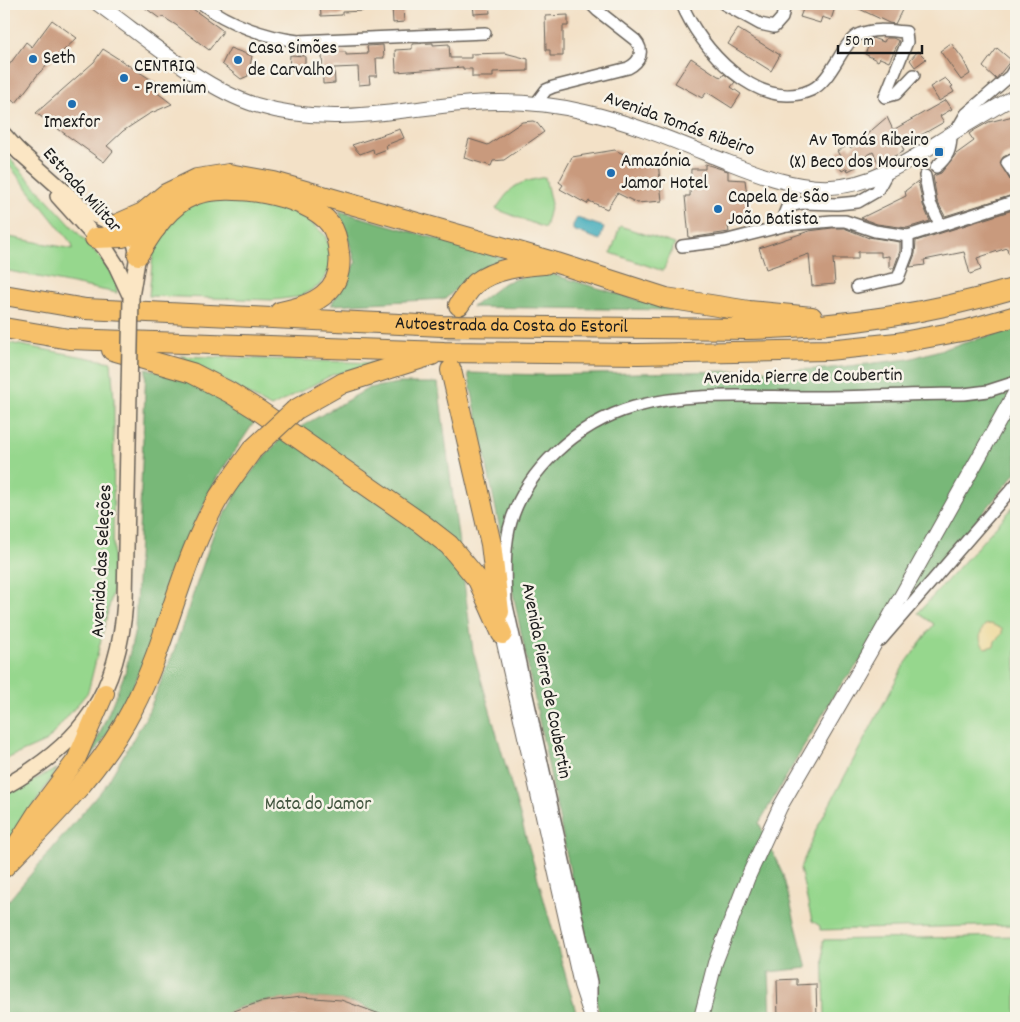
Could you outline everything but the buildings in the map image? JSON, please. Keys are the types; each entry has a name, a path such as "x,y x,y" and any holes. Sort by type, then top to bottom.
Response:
{"highway":[{"path":"94,238 111,239 126,229 166,194 197,179 229,174 274,182 557,263 625,286 696,304 861,322"},
{"path":"137,261 156,228 168,213 182,201 194,195 220,190 251,191 297,202 323,217 336,235 339,273 332,286 320,298 301,308 251,318"},
{"path":"126,229 156,228"},
{"path":"459,305 475,284 494,273 519,266 557,263"},
{"name":"Autoestrada da Costa do Estoril","path":"4,295 86,309 442,326 793,328 861,322 968,302 1016,288"},
{"name":"Autoestrada da Costa do Estoril","path":"4,328 69,339 448,361 828,350 906,341 967,330 1016,316"},
{"path":"69,339 192,373 258,410 449,545 478,580 502,634"},
{"path":"4,866 50,820 95,768 133,709 163,636 195,547 219,497 252,450 296,410 344,383 448,361 491,544 502,634"}],"main road":[{"name":"Estrada Militar","path":"9,140 85,210 126,229"},
{"name":"Estrada Militar","path":"9,140 94,238 105,248 116,264 132,297"},
{"path":"126,229 137,261"},
{"name":"Avenida das Seleções","path":"6,785 32,772 51,757 82,725 105,692 116,663 123,628 132,297 137,261"},
{"path":"4,866 37,812 76,760 105,692"}],"street":[{"name":"Avenida Tomás Ribeiro","path":"98,4 177,63 228,93 254,105 282,112 318,118 352,118 471,103 538,102 634,125 784,182 833,187 888,172 1016,96"},
{"path":"202,4 252,30 277,39 298,41 484,33"},
{"path":"538,102 546,90 628,68 635,64 639,58 639,44 591,4"},
{"path":"682,4 692,28 705,46 730,69 761,90 783,95 811,90 819,86 859,34 872,31 906,32 907,42 885,97 896,94 914,75"},
{"path":"724,4 760,24 774,27 782,18 785,4"},
{"path":"936,167 947,159 954,133 966,114 1010,76 1016,66"},
{"path":"1016,158 1007,163 1016,176"},
{"path":"787,225 783,217 787,207 802,203 837,204 858,202 877,190 888,172"},
{"path":"925,176 930,203 940,224"},
{"path":"682,246 724,241 787,225 845,221 875,231 908,236 1013,201"},
{"path":"857,286 898,278 908,252 908,236"},
{"name":"Avenida Pierre de Coubertin","path":"591,1016 591,982 506,601 504,569 510,528 522,498 533,478 560,450 590,427 617,414 650,404 700,397 964,394 988,391 1016,382"},
{"path":"701,1018 715,963 748,877 780,806 870,652 1016,391"},
{"path":"870,652 1016,484"},
{"name":"Avenida Pierre de Coubertin","path":"502,634 581,986 591,1016"}],"green space":[{"path":"4,152 99,256 116,278 117,293 4,270 4,236 73,249 72,244 4,159"},
{"path":"545,177 551,204 545,228 496,209 507,194 516,186 527,181"},
{"path":"239,199 276,203 305,218 325,235 330,250 330,269 319,286 298,297 273,300 149,296 153,254 169,222 188,205 209,200"},
{"path":"339,211 504,258 469,278 445,299 331,305 356,263"},
{"path":"620,226 675,244 663,271 611,253"},
{"path":"541,271 672,310 472,307 504,283"},
{"path":"1016,328 1016,473 839,687 759,823 783,875 807,968 769,972 771,1018 600,1018 468,373 544,375 823,369 909,359"},
{"path":"4,342 111,362 114,400 113,591 88,692 47,741 4,760"},
{"path":"180,356 377,363 332,375 271,407"},
{"path":"146,368 199,384 255,421 216,479 174,570 142,668 111,729 88,762 125,673 135,630"},
{"name":"Mata do Jamor","path":"399,383 438,383 473,651 576,1012 548,1018 389,1018 361,1005 341,1000 301,997 260,1002 240,1007 216,1018 4,1018 4,906 106,785 146,717 174,651 213,535 243,482 281,438 369,388"},
{"path":"1016,504 1016,925 820,930 820,926 812,921 800,869 816,830 903,667 934,624 918,613"},
{"path":"57,769 4,853 4,794"},
{"path":"1016,936 1016,1018 825,1018 823,940"}],"sand":[{"path":"991,624 1002,629 1002,634 995,641 994,646 985,648 980,640 981,631 985,625"}],"water":[{"path":"577,218 604,227 600,240 573,230 573,225"}],"tunnel":[{"path":"451,369 451,328 459,305"}],"place":[{"name":"Seth","path":"33,59"},
{"name":"Casa Simões de Carvalho","path":"238,60"},
{"name":"CENTRIQ - Premium","path":"124,78"},
{"name":"Imexfor","path":"72,104"},
{"name":"Av Tomás Ribeiro (X) Beco dos Mouros","path":"939,152"},
{"name":"Amazónia Jamor Hotel","path":"611,173"},
{"name":"Capela de São João Batista","path":"718,209"}]}
